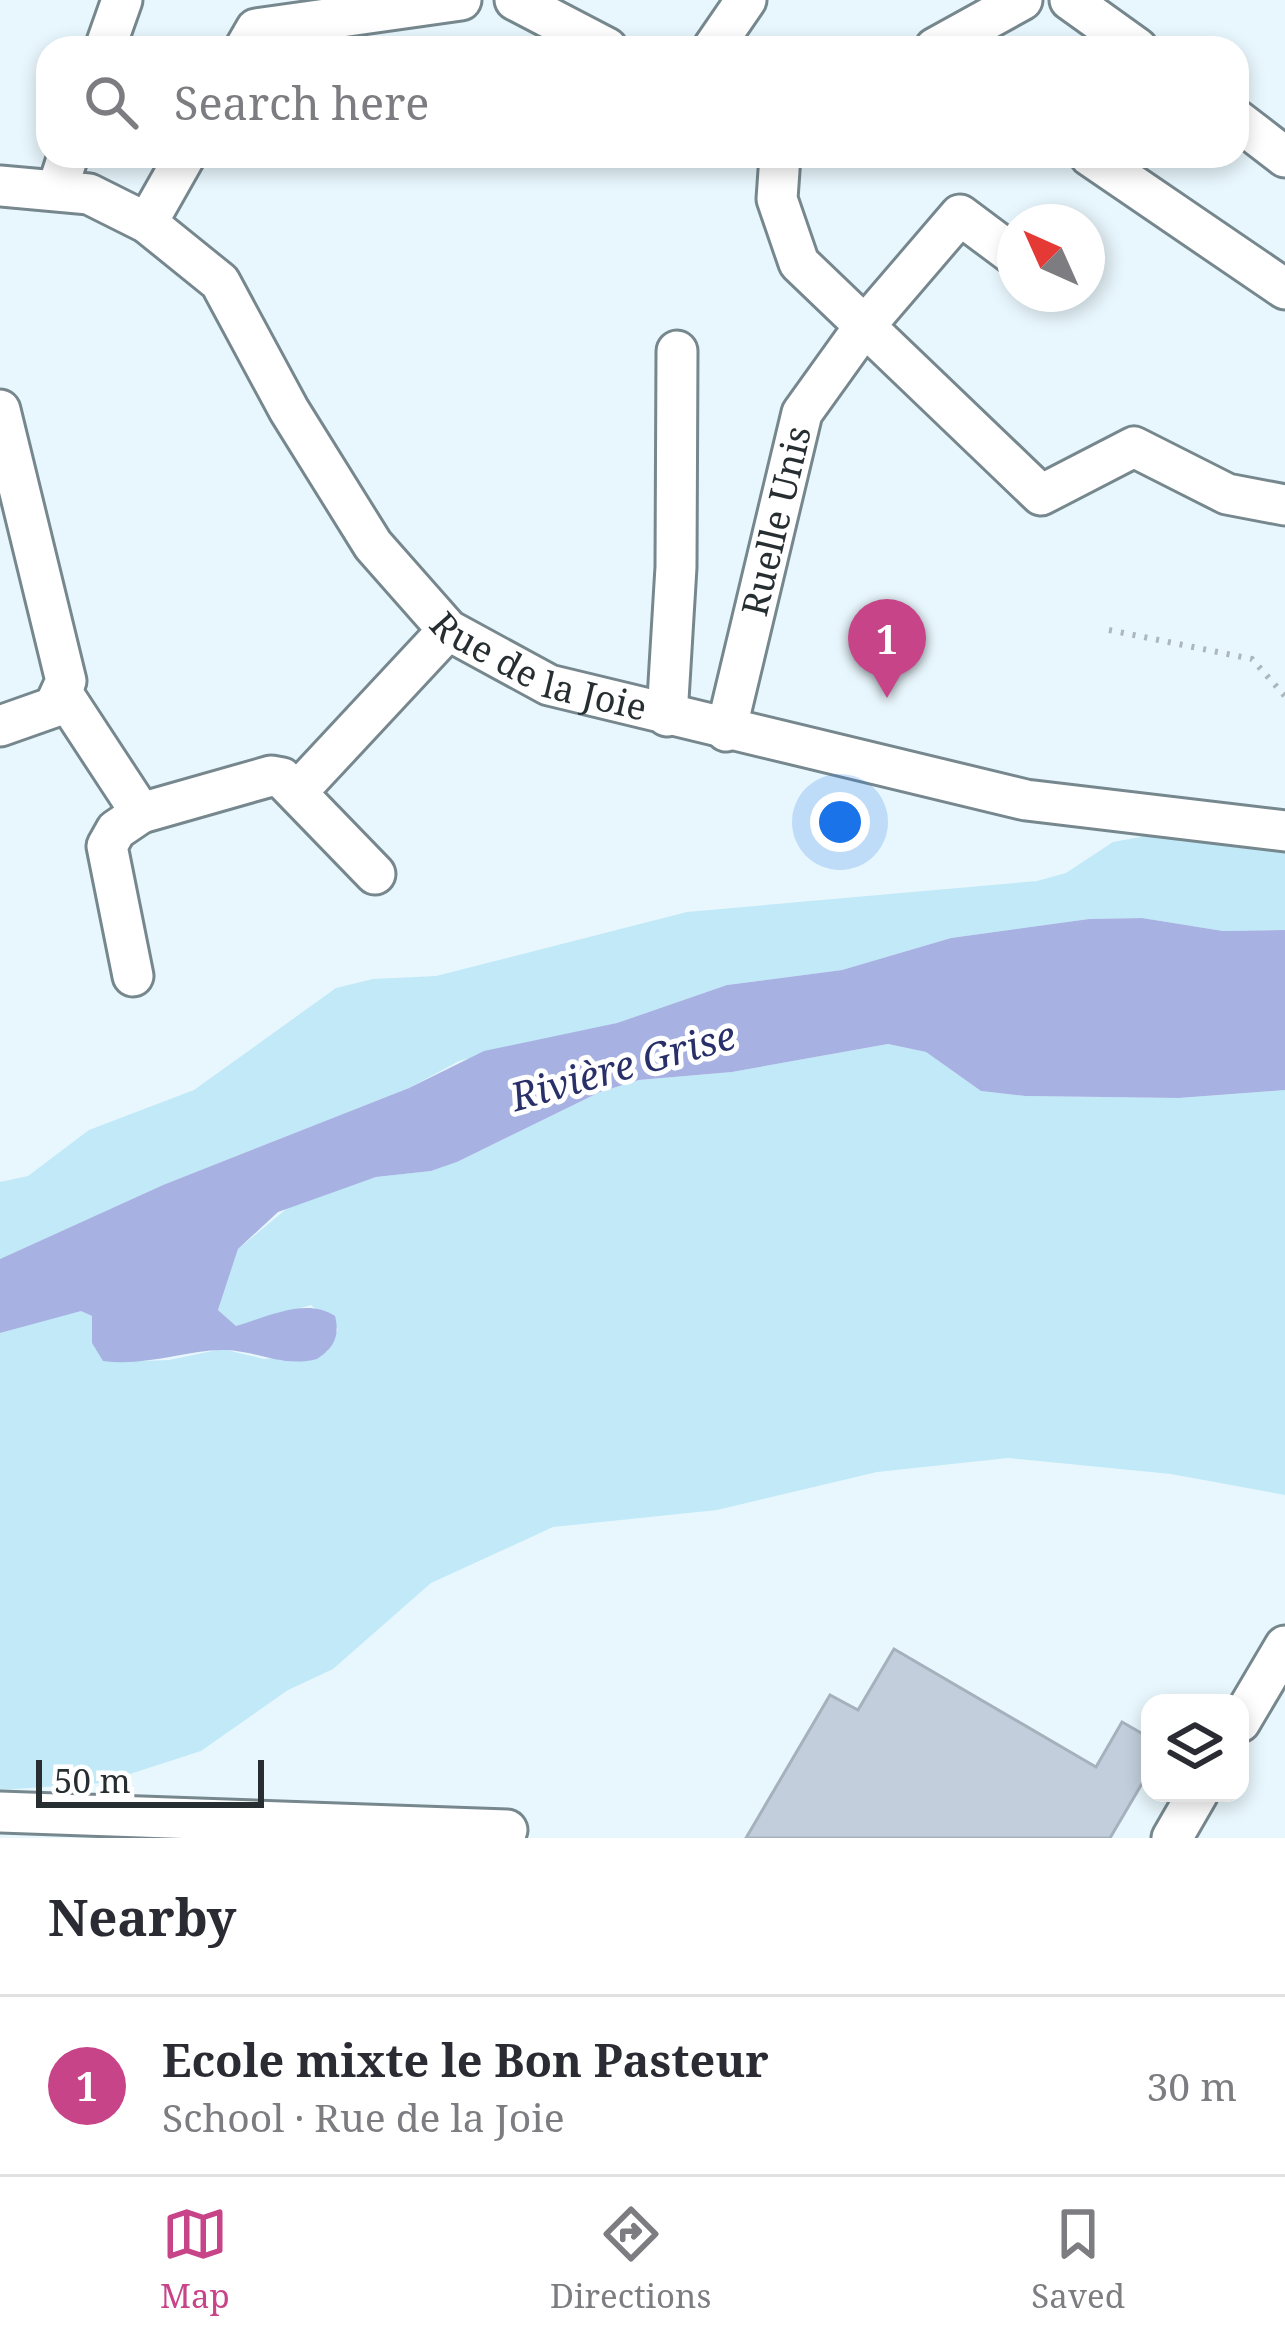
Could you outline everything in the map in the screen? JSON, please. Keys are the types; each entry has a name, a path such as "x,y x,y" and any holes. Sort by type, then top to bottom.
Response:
{"street":[{"path":"109,36 122,0"},
{"path":"252,36 256,29 461,0"},
{"path":"515,0 584,36"},
{"path":"721,36 746,0"},
{"path":"1070,0 1120,36"},
{"path":"954,36 1012,2"},
{"path":"1249,128 1281,148"},
{"path":"147,224 178,168"},
{"path":"779,168 777,199 799,263 1041,495 1134,447 1227,494 1285,505"},
{"path":"1108,168 1285,289"},
{"name":"Rue de la Joie","path":"0,186 63,173 89,194 147,224 220,282 289,410 373,544 448,630 549,685 1026,800 1285,831"},
{"name":"Ruelle Unis","path":"726,730 802,413 863,328 960,215 997,243"},
{"path":"668,716 676,567 677,351"},
{"path":"0,410 66,681 63,694 39,716 0,726"},
{"path":"297,792 448,630"},
{"path":"63,694 141,813"},
{"path":"133,976 107,846 116,830 141,813 271,776 297,792 375,874"},
{"path":"1249,1707 1285,1646"},
{"path":"1172,1838 1193,1802"},
{"path":"0,1812 507,1830"}],"path":[{"path":"1109,630 1252,659 1285,696"}],"shaded area":[{"path":"1222,809 1285,809 1285,930 1223,931 1142,918 1089,919 951,938 842,970 727,985 617,1023 459,1061 409,1088 163,1185 0,1259 0,1182 28,1176 89,1130 194,1090 336,988 373,979 436,976 687,912 1037,881 1066,873 1113,842 1146,836 1177,819"},
{"path":"888,1044 926,1052 981,1091 1180,1098 1285,1090 1285,1495 1171,1474 1008,1458 877,1472 717,1510 553,1527 431,1583 333,1669 288,1690 201,1751 102,1783 0,1790 0,1333 80,1310 92,1316 92,1343 116,1362 169,1360 222,1349 264,1359 327,1352 338,1329 311,1305 236,1326 218,1310 238,1249 290,1206 376,1177 431,1171 457,1162 600,1092 639,1080 732,1072"}],"water":[{"name":"Rivière Grise","path":"1142,918 1223,931 1285,930 1285,1090 1179,1098 981,1091 926,1052 888,1044 732,1072 639,1080 600,1092 457,1162 431,1171 376,1177 278,1212 238,1249 218,1310 236,1326 299,1308 335,1316 334,1341 317,1359 293,1362 225,1350 135,1362 103,1361 92,1343 92,1316 81,1311 0,1333 0,1259 163,1185 409,1088 484,1051 617,1023 727,985 842,970 951,938 1089,919"}],"building":[{"path":"894,1649 1096,1767 1122,1722 1141,1733 1141,1785 1110,1838 746,1838 830,1695 858,1710"}],"place":[{"name":"Ecole mixte le Bon Pasteur","path":"887,698"}]}
